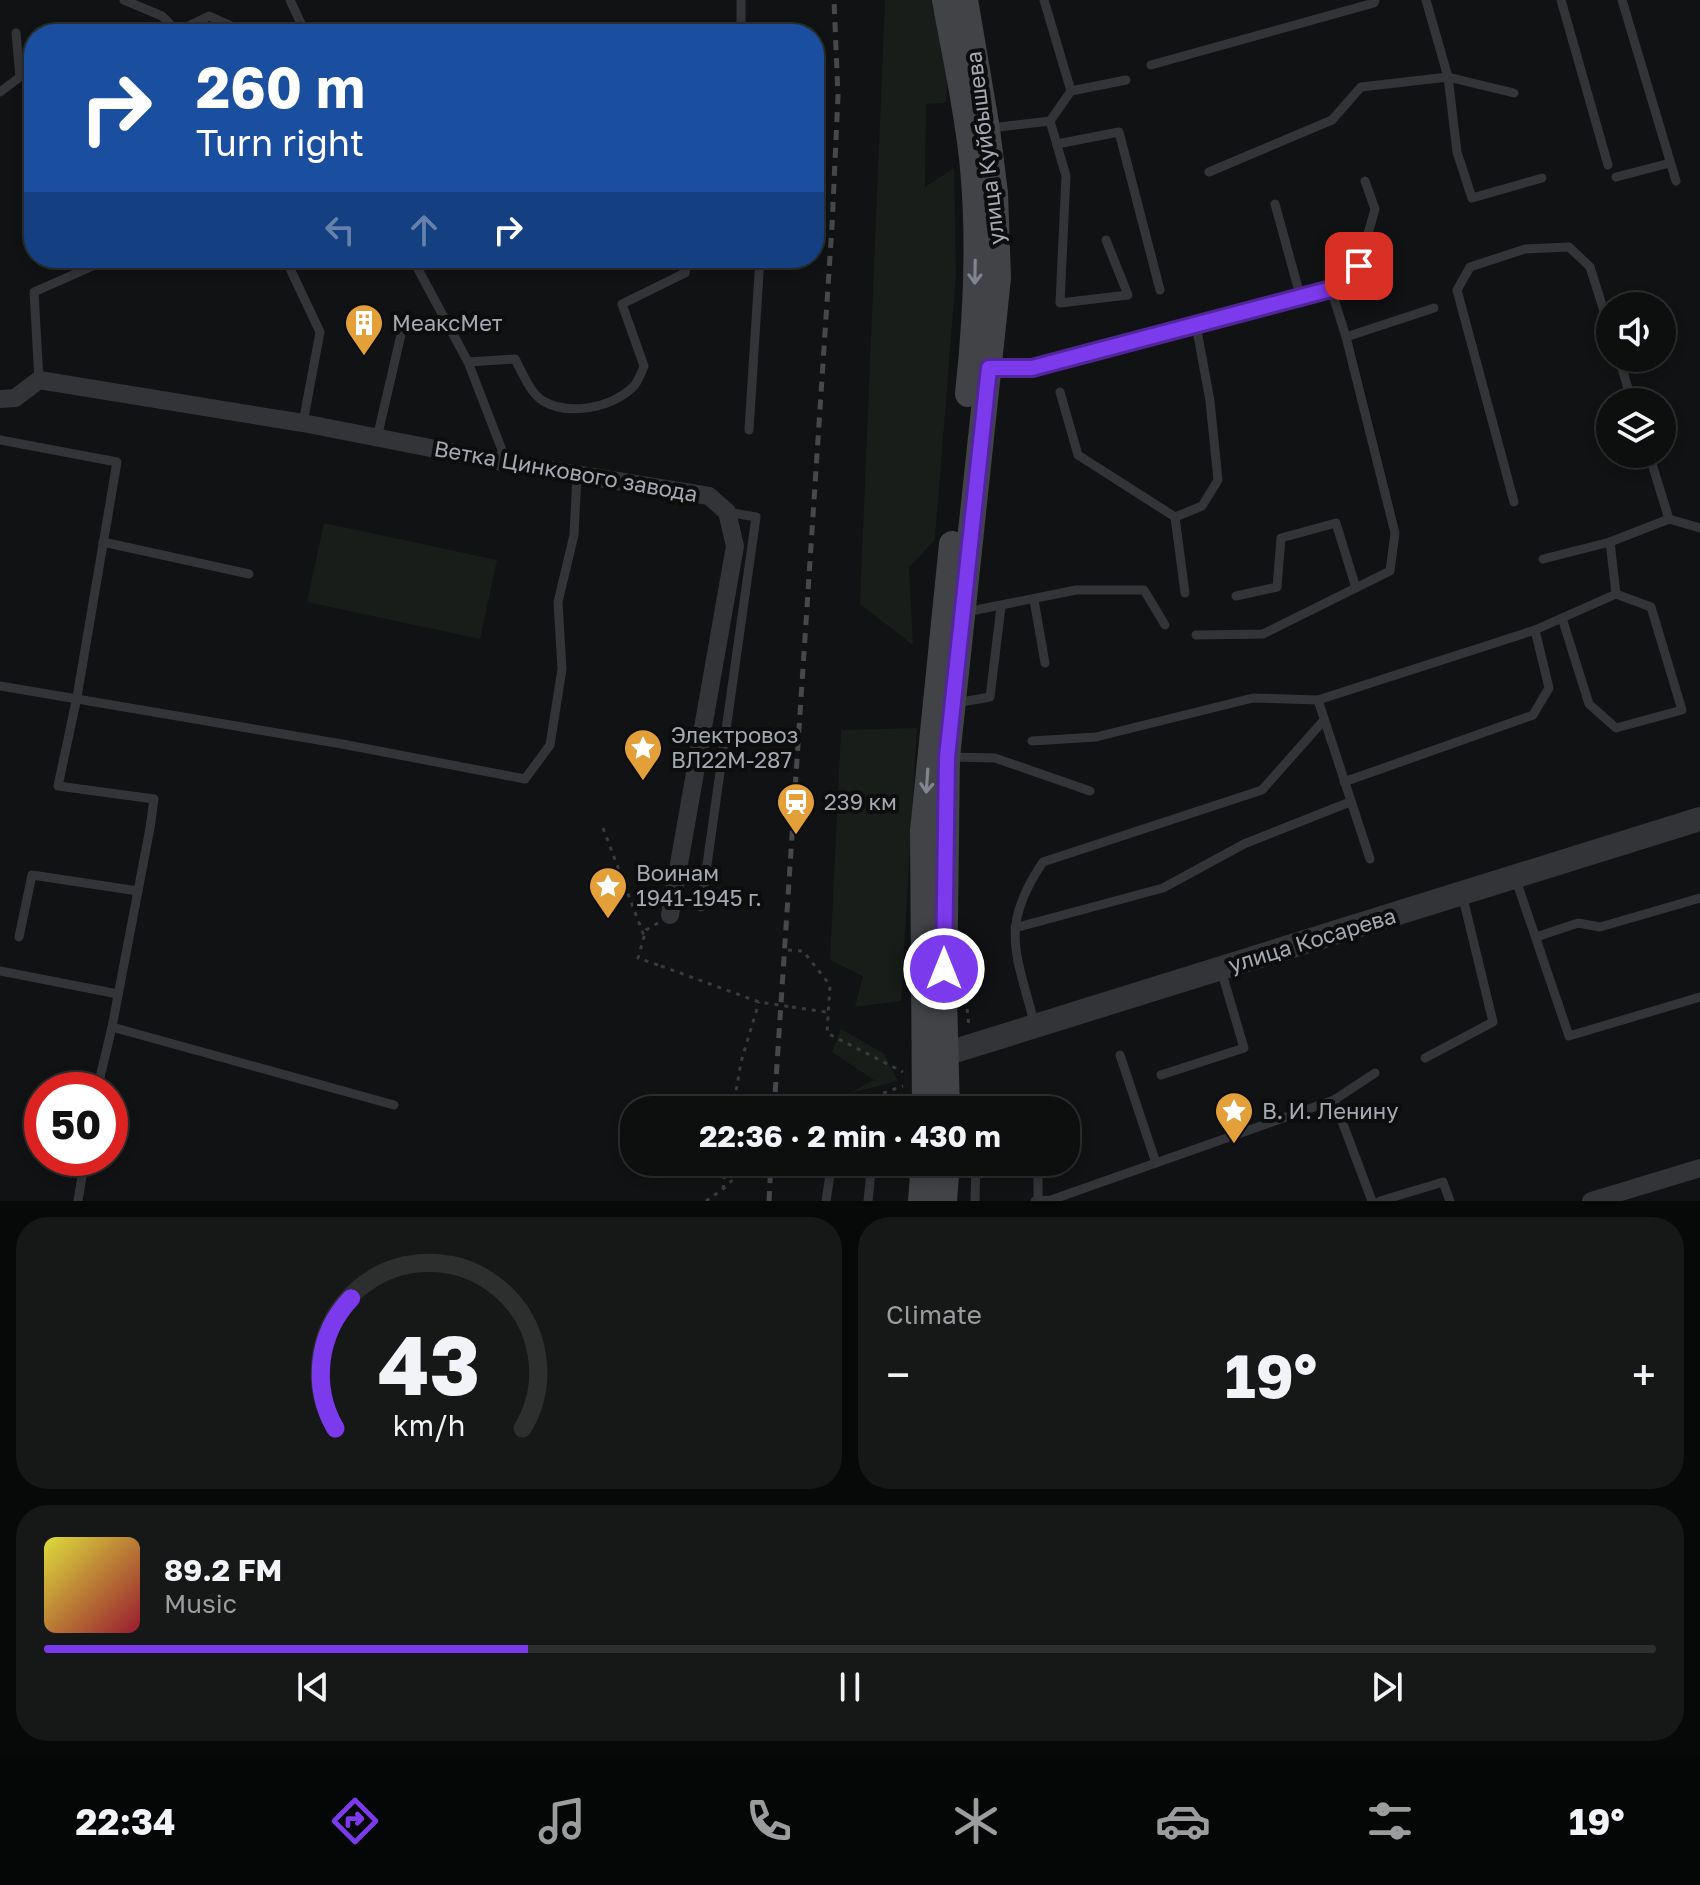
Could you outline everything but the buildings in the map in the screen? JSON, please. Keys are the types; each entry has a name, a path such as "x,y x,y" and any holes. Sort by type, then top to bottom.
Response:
{"main road":[{"name":"улица Куйбышева","path":"930,1096 944,880 947,757 963,613 980,366 973,170 945,0"},
{"name":"улица Куйбышева","path":"934,1052 923,831 931,738 980,366 998,278 995,193 965,0"},
{"path":"921,1201 923,1176"},
{"path":"944,1201 946,1176"}],"street":[{"path":"0,399 15,398 39,380"},
{"name":"Ветка Цинкового завода","path":"39,380 303,423 507,463 709,496 727,512 735,546 670,915"},
{"name":"улица Косарева","path":"934,1052 1035,1026 1700,819"},
{"path":"1591,1201 1700,1168"}],"lane":[{"path":"124,0 162,16 170,24"},
{"path":"290,0 301,24"},
{"path":"741,0 741,24"},
{"path":"1044,0 1071,91"},
{"path":"1151,65 1374,3 1375,0"},
{"path":"1426,0 1448,77 1457,152 1472,198 1542,178"},
{"path":"1561,0 1608,165"},
{"path":"1622,0 1676,181"},
{"path":"194,24 209,16 227,24"},
{"path":"0,92 20,77 16,33"},
{"path":"1209,172 1332,120 1361,87 1448,77 1514,93"},
{"path":"987,129 1050,121 1071,91 1126,80"},
{"path":"1050,121 1066,176 1060,303 1128,295 1106,240"},
{"path":"1057,144 1119,132 1160,290"},
{"path":"1616,177 1670,163"},
{"path":"980,366 1032,368 1331,289 1359,266 1375,209 1365,181"},
{"path":"1275,204 1300,295"},
{"path":"1514,502 1457,290 1470,267 1525,249 1569,247 1590,267 1598,292"},
{"path":"39,380 34,292 88,268"},
{"path":"290,268 320,332 303,423"},
{"path":"417,268 468,362 507,463"},
{"path":"468,362 515,359 540,400 562,409 586,409 617,398 634,387 644,366 622,304 685,273 686,268"},
{"path":"749,430 759,268"},
{"path":"1196,635 1263,634 1390,571 1395,533 1331,289"},
{"path":"1346,337 1434,308"},
{"path":"1175,517 1202,506 1218,480 1210,401 1196,325"},
{"path":"377,438 403,326"},
{"path":"1060,392 1078,455 1175,517 1185,593"},
{"path":"0,440 117,462 77,697 58,786 154,799 101,1072"},
{"path":"1653,468 1669,519"},
{"path":"0,686 77,697 525,779 550,745 562,669 558,602 574,535 577,474"},
{"path":"701,907 756,517 727,512"},
{"path":"1543,559 1610,542 1669,519 1700,528"},
{"path":"1236,596 1277,587 1281,538 1336,523 1356,588"},
{"path":"103,542 249,574"},
{"path":"1610,542 1616,594"},
{"path":"963,613 1076,590 1144,590 1165,625"},
{"path":"1032,741 1096,737 1253,698 1318,700 1535,630 1562,618 1616,594 1651,607 1682,710 1616,728 1589,704 1562,618"},
{"path":"1034,600 1045,663"},
{"path":"953,703 990,697 1001,607"},
{"path":"1344,782 1533,715 1549,688 1535,630"},
{"path":"1318,700 1370,859"},
{"path":"1035,1026 1014,941 1016,912 1027,886 1043,862 1262,790 1324,720"},
{"path":"947,757 995,758 1090,791"},
{"path":"1015,928 1163,888 1244,844 1350,802"},
{"path":"19,937 32,875 138,891"},
{"path":"1515,877 1569,1036 1700,997"},
{"path":"1425,1058 1493,1022 1462,894"},
{"path":"1536,937 1578,923 1600,927 1700,898"},
{"path":"1161,1075 1244,1048 1220,968"},
{"path":"0,971 118,994"},
{"path":"112,1027 394,1105"},
{"path":"1120,1055 1156,1163"},
{"path":"1038,1176 1037,1201 1051,1201 1334,1100 1375,1073"},
{"path":"1334,1100 1372,1201"},
{"path":"78,1201 82,1176"},
{"path":"826,1201 830,1176"},
{"path":"868,1201 871,1176"},
{"path":"975,1201 976,1176"},
{"path":"1380,1201 1443,1182 1450,1201"}],"path":[{"path":"603,828 645,933 638,958 759,1002 826,1012"},
{"path":"788,950 803,951 830,985 827,1033 908,1075"},
{"path":"735,1096 741,1062 759,1002"},
{"path":"875,1096 906,1085 907,1080"},
{"path":"723,1189 724,1176"},
{"path":"706,1201 737,1176"}],"shaded area":[{"path":"885,0 936,0 949,49 946,103 926,104 925,187 954,168 956,275 935,539 909,568 913,645 860,604"},
{"path":"324,523 497,560 480,639 307,602"},
{"path":"917,728 901,1001 855,1007 863,976 830,960 841,730"},
{"path":"841,1029 883,1053 898,1081 850,1093 874,1080 832,1052"}],"railway":[{"path":"775,1096 832,226 838,96 834,0"},
{"path":"769,1201 770,1176"}],"place":[{"name":"МеаксМет","path":"364,357"},
{"name":"Электровоз ВЛ22М-287","path":"643,782"},
{"name":"239 км","path":"796,836"},
{"name":"Воинам 1941-1945 г.","path":"608,920"},
{"name":"В. И. Ленину","path":"1234,1145"}],"route":[{"path":"944,969 947,757 989,368 1032,368 1331,289 1359,266"}]}
